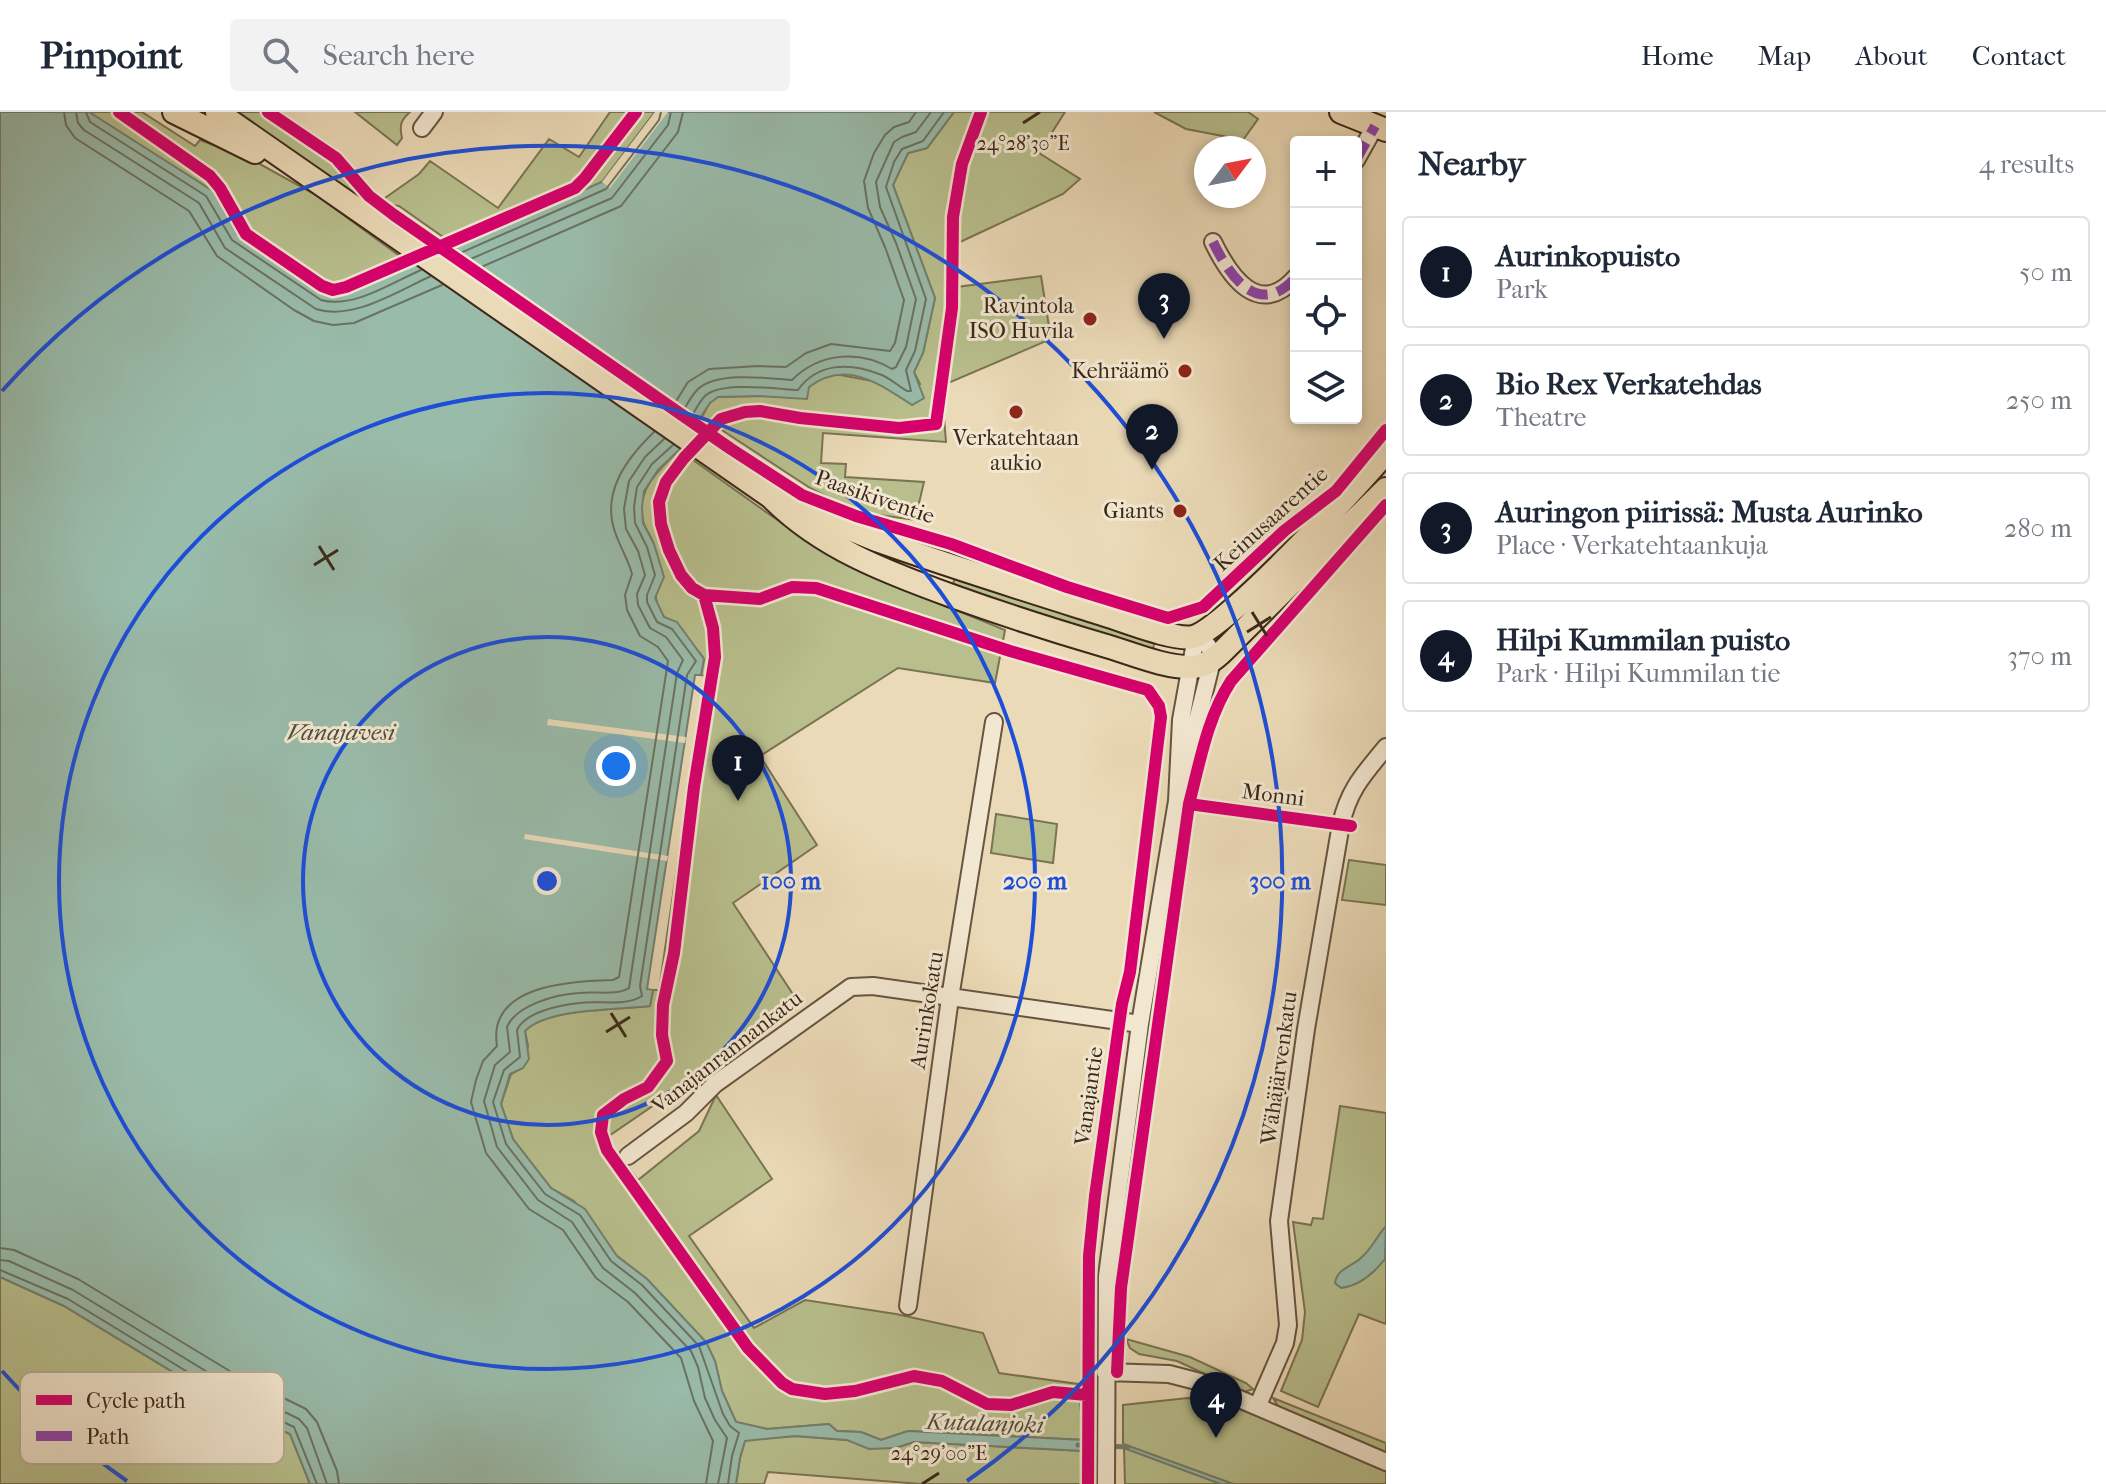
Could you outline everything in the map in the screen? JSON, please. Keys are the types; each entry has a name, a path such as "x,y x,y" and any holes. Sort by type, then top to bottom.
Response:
{"main road":[{"name":"Paasikiventie","path":"174,112 317,183"},
{"name":"Paasikiventie","path":"217,112 771,497 808,530 889,572 1019,619 1190,667"},
{"path":"1341,112 1381,128"},
{"name":"Keinusaarentie","path":"1196,637 1216,624 1301,544 1386,452"},
{"path":"1190,667 1212,661 1386,489"},
{"name":"Paasikiventie","path":"771,497 927,558 1142,626 1196,637"}],"street":[{"path":"422,128 434,112"},
{"path":"1362,152 1381,128"},
{"path":"1213,242 1224,266 1242,286 1263,295 1275,295 1293,280"},
{"path":"1196,637 1210,648 1212,661"},
{"name":"Vanajantie","path":"1177,801 1181,720 1196,637"},
{"name":"Vanajantie","path":"1106,1484 1107,1276 1140,1024 1177,801 1212,661"},
{"name":"Aurinkokatu","path":"908,1306 950,998 994,722"},
{"name":"Wähäjärvenkatu","path":"1258,1405 1287,1334 1288,1308 1279,1221 1306,1029 1341,824 1354,785 1386,747"},
{"name":"Vanajanrannankatu","path":"628,1156 686,1113 715,1084 851,987 873,986 1140,1024"},
{"path":"1105,1372 1169,1374 1200,1382 1386,1462"}],"green space":[{"path":"89,112 142,112 195,146 200,140 249,158 316,195 412,265 346,294 335,296 311,286 237,234 228,220"},
{"path":"234,112 260,112 342,170 357,194 354,196"},
{"path":"355,112 410,112 402,123 402,138 397,145"},
{"path":"610,112 655,112 602,182 456,246 399,206 389,205 385,198 419,174 430,161 498,208 549,139 579,157"},
{"path":"954,112 1065,112 1039,153 1080,179 1063,194 960,242 943,405 946,442 823,433 821,463 846,464 845,477 924,482 915,520 857,512 810,488 702,417 710,402 718,397 759,396 809,387 835,374 878,382 897,395 920,384 914,372 923,353 935,298 893,185 908,153 927,148"},
{"path":"1154,112 1248,112 1258,119 1246,136 1222,136 1186,129"},
{"path":"1041,276 1051,339 946,384 957,287"},
{"path":"679,450 773,517 853,568 1005,630 995,683 898,668 760,756 817,845 733,903 800,1005 606,1138 638,1180 699,1131 716,1095 772,1179 689,1236 754,1328 805,1300 896,1314 983,1333 999,1373 1078,1384 1084,1440 908,1431 881,1440 861,1432 837,1431 829,1424 767,1429 736,1422 706,1342 647,1279 617,1256 574,1201 551,1188 513,1139 501,1104 511,1074 522,1068 528,1046 525,1031 535,1023 565,1014 650,1006 653,990 659,990 705,676 701,675 704,659 666,619 658,606 654,546 644,524 642,502 650,482"},
{"path":"955,575 1155,638 1153,650 962,591 953,585"},
{"path":"996,814 1057,824 1053,863 991,853"},
{"path":"1349,860 1386,865 1386,905 1342,900"},
{"path":"1340,1106 1386,1113 1386,1324 1359,1314 1318,1407 1281,1391 1302,1340 1305,1312 1293,1222 1311,1225 1313,1218 1323,1219"},
{"path":"0,1277 64,1306 173,1372 20,1372 20,1464 284,1464 284,1431 290,1434 310,1484 0,1484"},
{"path":"1126,1339 1190,1357 1253,1389 1244,1392 1177,1361 1139,1354 1130,1348"},
{"path":"1188,1398 1239,1409 1386,1469 1386,1484 1233,1484 1123,1444 1123,1405"},
{"path":"1273,1398 1386,1443 1386,1452 1278,1406"},
{"path":"795,1436 895,1448 914,1442 1084,1451 1082,1484 921,1484 768,1472 764,1484 736,1484 745,1440"},
{"path":"1124,1448 1221,1484 1125,1484"}],"water":[{"name":"Vanajavesi","path":"0,112 89,112 213,191 237,234 324,293 346,294 602,182 655,112 954,112 927,148 908,153 893,185 935,298 923,353 914,372 924,398 912,405 875,383 850,375 823,379 809,387 807,399 718,397 710,403 679,450 658,470 644,491 643,523 654,544 664,577 655,598 664,617 677,622 704,659 701,675 695,675 647,989 653,990 650,1006 584,1011 535,1023 525,1031 529,1059 523,1068 510,1074 501,1104 513,1139 551,1188 585,1209 617,1256 647,1279 706,1342 736,1422 767,1429 829,1424 837,1431 861,1432 881,1440 908,1431 1084,1440 1084,1451 914,1442 895,1448 869,1449 847,1440 795,1436 745,1441 736,1484 310,1484 290,1434 284,1431 284,1372 173,1372 64,1306 0,1277"},
{"path":"1386,1226 1385,1259 1366,1278 1341,1288 1335,1283 1336,1278 1366,1253"},
{"path":"1123,1444 1233,1484 1221,1484 1124,1448"}],"pier":[{"path":"655,112 668,112 610,188 602,182"},
{"path":"449,245 703,422 683,451 411,261"},
{"path":"548,719 686,737 685,743 547,725"},
{"path":"525,834 668,856 667,861 524,839"}],"waterway":[{"name":"Kutalanjoki","path":"1078,1445 1128,1447"}],"marked path":[{"path":"1362,149 1375,126"},
{"path":"1213,242 1237,280 1258,294 1283,289 1293,280"}],"cycle path":[{"path":"119,112 210,176 246,234 322,286 333,290 575,188 636,112"},
{"path":"268,112 336,158 369,196 394,215 802,495 856,516 951,544 1067,587 1168,618 1203,607 1284,531 1336,491 1386,430"},
{"path":"981,112 962,164 953,217 952,308 936,424 899,428 760,411 745,412 721,419 666,482 659,502 661,524 681,575 692,588 704,595 760,599 792,587 816,588 1010,651 1148,690 1159,706 1161,717 1130,972 1122,1004 1089,1256 1088,1484"},
{"path":"1117,1372 1121,1288 1189,804 1205,741 1231,681 1386,505"},
{"path":"704,595 713,628 715,657 694,787 674,953 663,1005 662,1035 667,1061 648,1087 624,1099 603,1115 601,1132 607,1150 748,1348 782,1383 792,1389 825,1394 855,1391 914,1376 942,1381 987,1404 1011,1405 1053,1392 1087,1395"},
{"name":"Monni","path":"1189,804 1351,826"}],"place":[{"name":"Ravintola ISO Huvila","path":"1090,319"},
{"name":"Auringon piirissä: Musta Aurinko","path":"1164,339"},
{"name":"Kehräämö","path":"1185,371"},
{"name":"Verkatehtaan aukio","path":"1016,412"},
{"name":"Bio Rex Verkatehdas","path":"1152,470"},
{"name":"Giants","path":"1180,511"},
{"name":"Aurinkopuisto","path":"738,801"},
{"name":"Hilpi Kummilan puisto","path":"1216,1438"}]}
